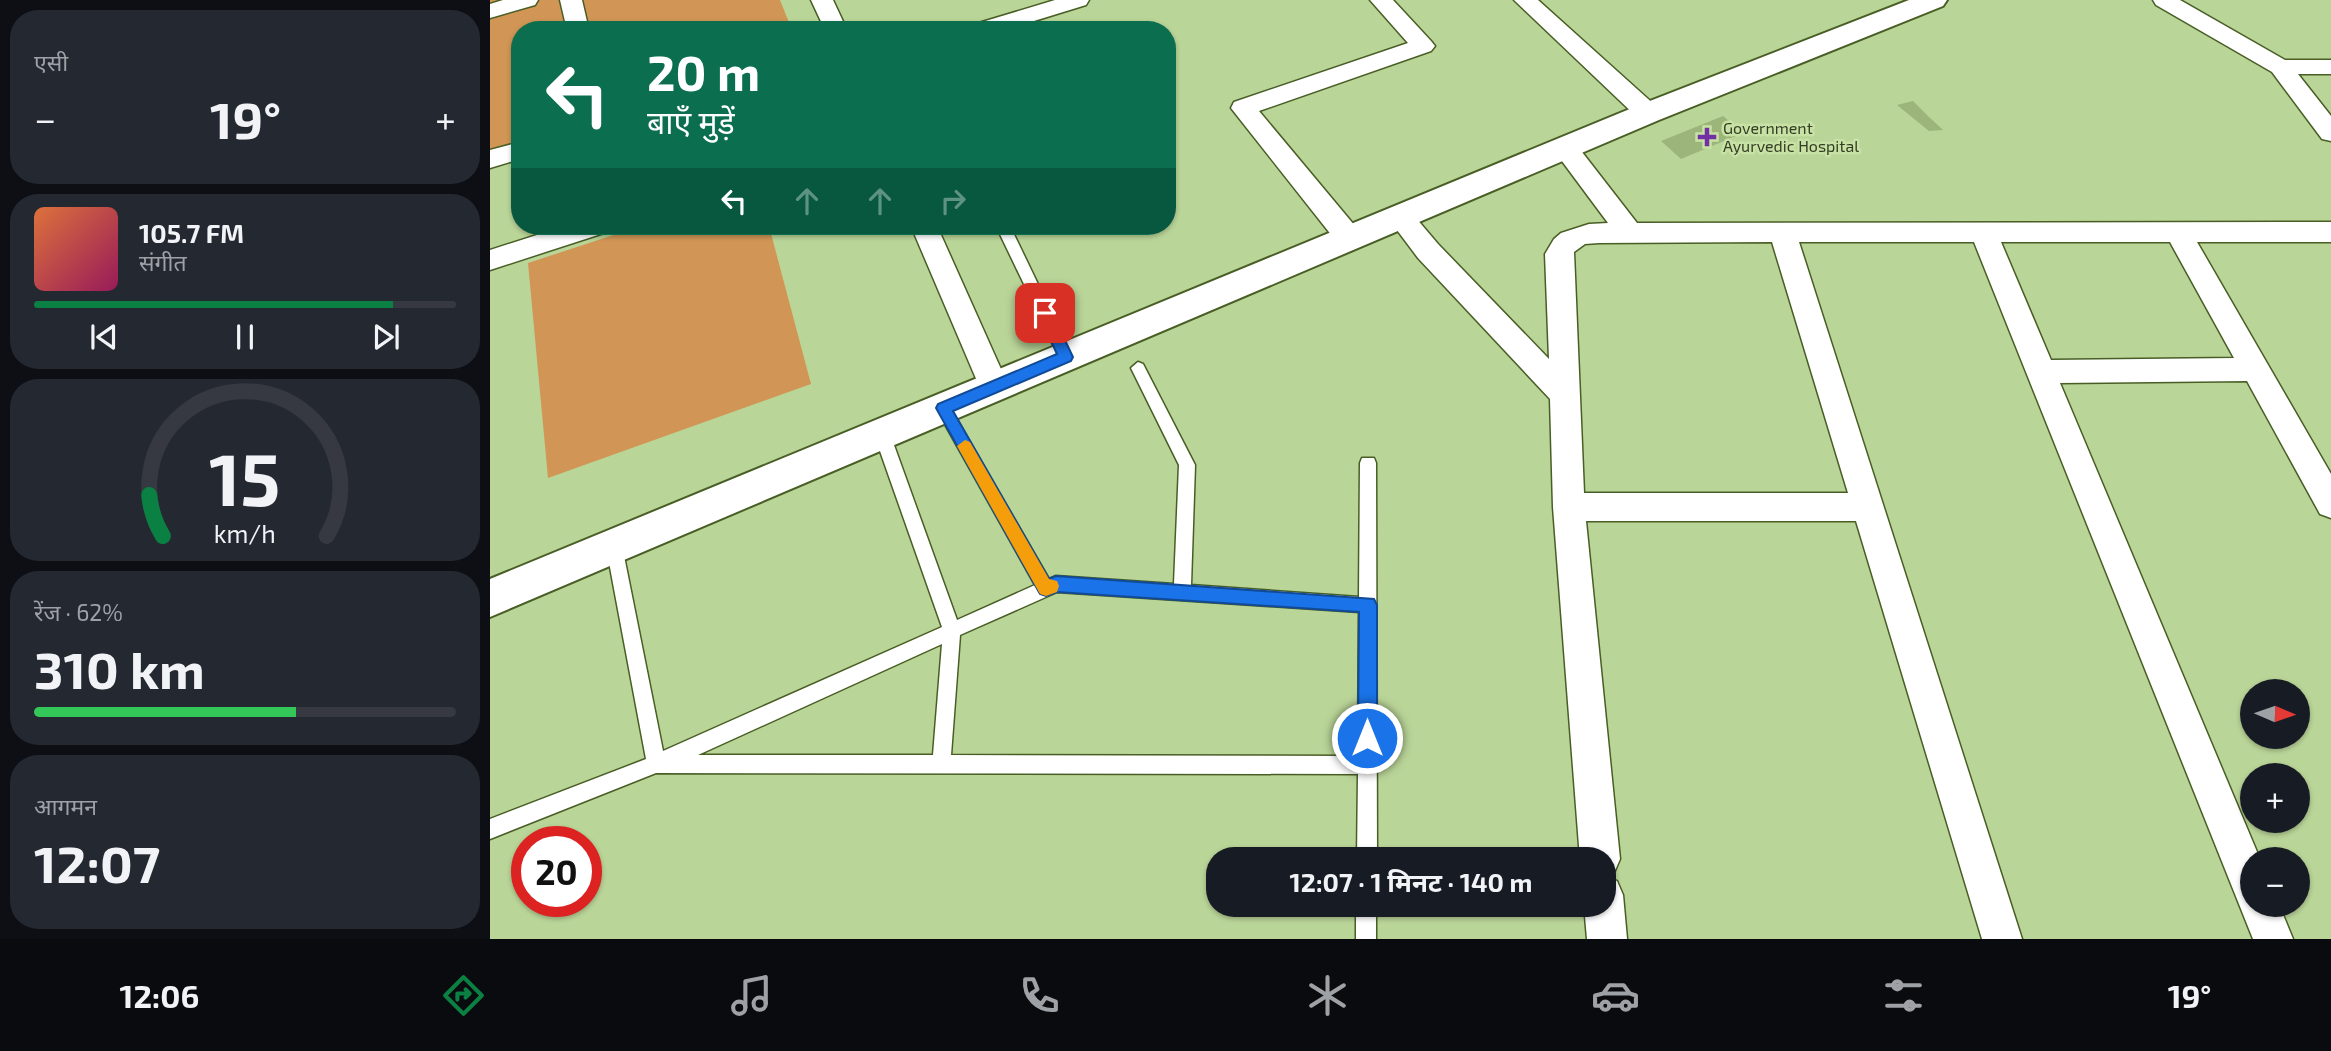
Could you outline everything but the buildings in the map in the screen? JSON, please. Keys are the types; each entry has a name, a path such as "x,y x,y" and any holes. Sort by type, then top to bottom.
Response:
{"street":[{"path":"490,11 527,0"},
{"path":"571,0 576,21"},
{"path":"822,0 832,21"},
{"path":"1350,239 1243,107 1423,46 1381,0"},
{"path":"1525,0 1648,113"},
{"path":"490,598 1648,113 1933,0"},
{"path":"2164,0 2280,66 2331,133"},
{"path":"1009,21 1072,1"},
{"path":"2280,66 2331,67"},
{"path":"1566,149 1630,233"},
{"path":"490,159 511,153"},
{"path":"1401,218 1428,251 1565,396"},
{"path":"1599,847 1569,507 1559,254 1562,246 1578,235 1630,233 2331,232"},
{"path":"1984,233 2240,861"},
{"path":"2179,233 2331,504"},
{"path":"1783,234 2002,939"},
{"path":"490,260 567,235"},
{"path":"928,235 994,387"},
{"path":"2040,372 2255,369"},
{"path":"1569,507 1867,507"},
{"path":"1605,917 1607,939"},
{"path":"2264,917 2273,939"}],"lane":[{"path":"1007,235 1066,357"},
{"path":"1138,368 1187,465 1182,592"},
{"path":"943,408 1046,589"},
{"path":"882,434 952,631 941,765"},
{"path":"1367,847 1368,463"},
{"path":"614,547 656,764"},
{"path":"490,830 656,764 1056,584 1368,605"},
{"path":"656,764 1367,765"},
{"path":"1366,917 1366,939"}],"shaded area":[{"path":"490,0 780,0 788,21 511,21 511,159 490,165"},
{"path":"614,235 771,235 811,384 548,478 528,263"}],"slow traffic":[{"path":"965,446 1046,589 1051,586"}],"place":[{"name":"Government Ayurvedic Hospital","path":"1707,137"}],"route":[{"path":"1045,313 1066,357 943,408 1046,589 1056,584 1368,605 1367,738"}]}
